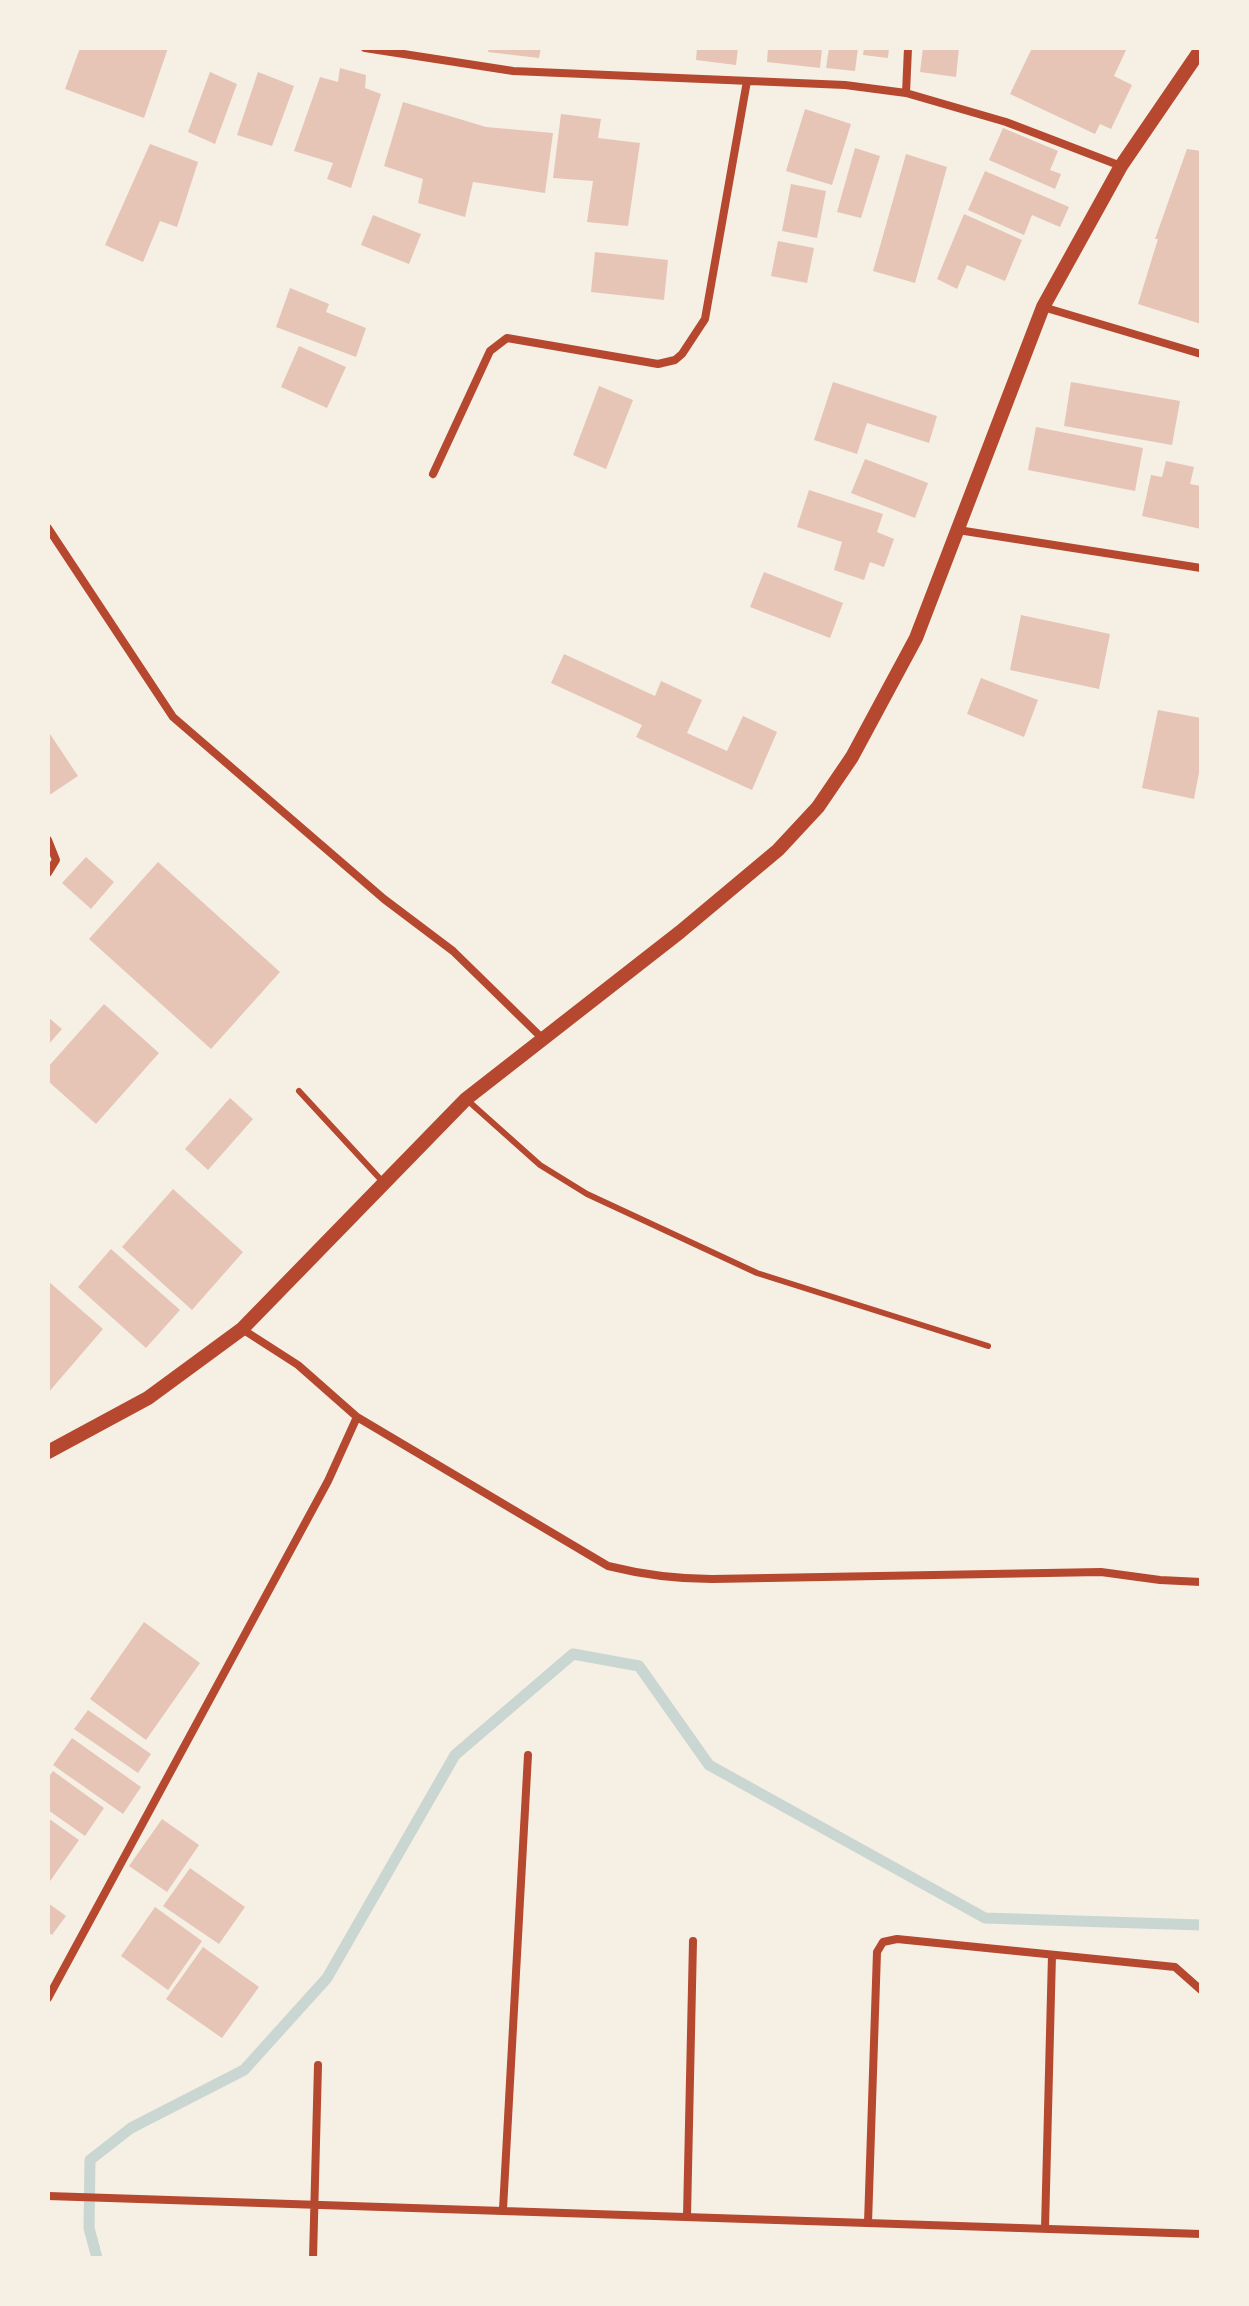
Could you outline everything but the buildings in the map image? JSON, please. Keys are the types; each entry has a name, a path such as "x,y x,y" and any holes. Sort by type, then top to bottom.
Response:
{"street":[{"path":"365,48 513,71 845,85 906,93 1006,122 1121,166"},
{"path":"906,93 908,48"},
{"path":"48,1452 148,1398 242,1329 466,1099 766,861 818,807 889,693 916,638 1043,307 1121,166 1201,49"},
{"path":"433,474 490,351 507,338 658,364 675,360 682,354 705,319 747,81"},
{"path":"1043,307 1201,354"},
{"path":"48,528 173,717 384,899 453,951 543,1039"},
{"path":"958,530 1201,568"},
{"path":"48,840 56,860 48,873"},
{"path":"242,1329 298,1365 357,1417 608,1566 669,1579 1101,1572 1201,1582"},
{"path":"48,1998 328,1481 357,1417"},
{"path":"503,2209 528,1755"},
{"path":"868,2223 877,1952 883,1942 897,1939 1175,1967 1201,1990"},
{"path":"687,2216 693,1941"},
{"path":"1045,2228 1052,1955"},
{"path":"313,2258 318,2065"},
{"path":"50,2196 1201,2234"}],"lane":[{"path":"299,1091 383,1182"},
{"path":"466,1099 540,1165 587,1194 757,1273 988,1346"}],"waterway":[{"path":"97,2258 89,2228 90,2160 131,2128 244,2070 327,1978 455,1755 573,1654 639,1666 709,1765 985,1918 1201,1925"}]}
